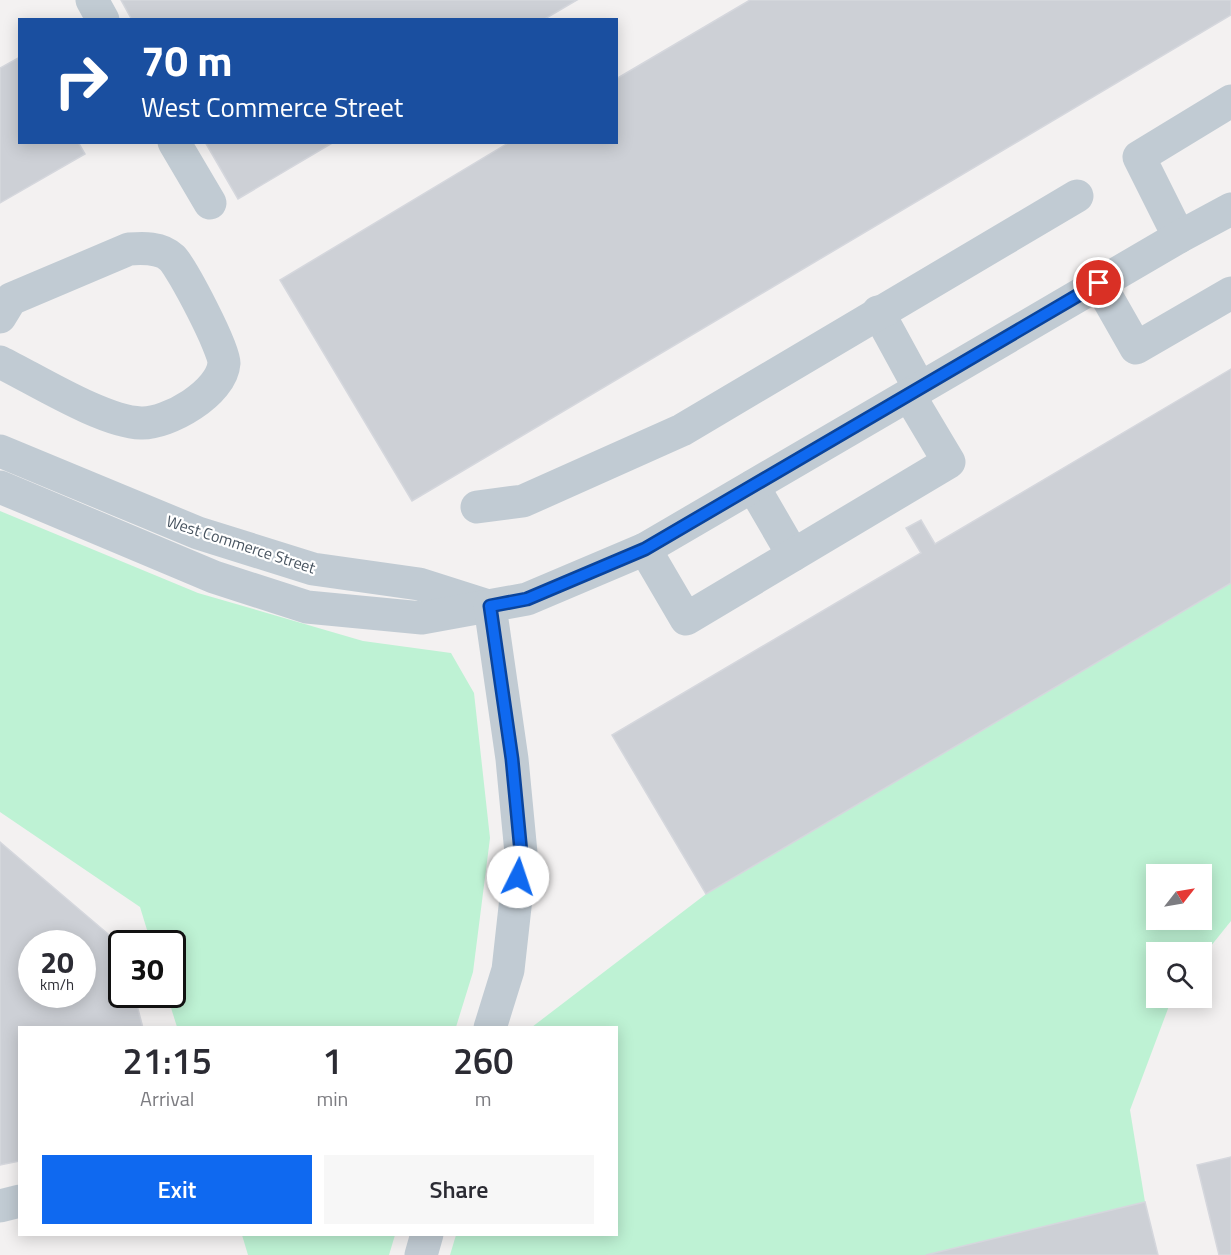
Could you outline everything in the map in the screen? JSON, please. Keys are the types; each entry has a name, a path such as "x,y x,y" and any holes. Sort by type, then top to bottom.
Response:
{"street":[{"path":"92,0 102,18"},
{"path":"1179,237 1164,202 1139,156 1231,101"},
{"path":"175,144 210,203"},
{"path":"477,507 524,501 682,430 1077,196"},
{"name":"West Commerce Street","path":"0,487 190,567 307,607 422,618 527,599 645,549 1179,237 1227,220"},
{"path":"0,317 11,299 129,249 149,247 172,258 219,341 225,363 217,383 200,399 176,415 142,423 111,416 0,362"},
{"path":"1099,283 1137,348 1231,293"},
{"path":"645,549 686,619 949,462 878,312"},
{"name":"West Commerce Street","path":"0,451 198,533 313,569 419,584 490,606"},
{"path":"753,486 793,555"},
{"path":"190,567 198,533"},
{"path":"490,606 512,759 521,853 508,970 491,1026"},
{"path":"0,1206 18,1202"},
{"path":"421,1255 426,1236"}],"green space":[{"path":"0,511 198,593 363,641 451,653 474,693 490,838 473,972 456,1026 177,1026 171,1008 186,1008 186,930 147,930 140,907 0,812"},
{"path":"1231,583 1231,921 1212,945 1212,942 1146,942 1146,1008 1168,1008 1130,1110 1145,1202 926,1255 450,1255 456,1236 618,1236 618,1026 533,1026 706,894"},
{"path":"243,1236 395,1236 389,1255 248,1255"}],"building":[{"path":"121,0 577,0 546,18 131,18"},
{"path":"750,0 1231,0 1231,15 412,501 280,280 507,144 618,144 618,78"},
{"path":"18,58 18,144 79,144 85,154 0,203 0,68"},
{"path":"206,144 331,144 238,199"},
{"path":"1231,369 1231,583 706,894 612,735 921,553 906,528 921,520 935,544"},
{"path":"0,842 108,934 108,1008 138,1008 142,1026 18,1026 18,1161 0,1165"},
{"path":"1231,1157 1231,1255 1219,1255 1197,1165"},
{"path":"1145,1202 1158,1255 926,1255"}],"route":[{"path":"518,877 521,853 512,759 490,606 527,599 645,549 1099,283"}]}
